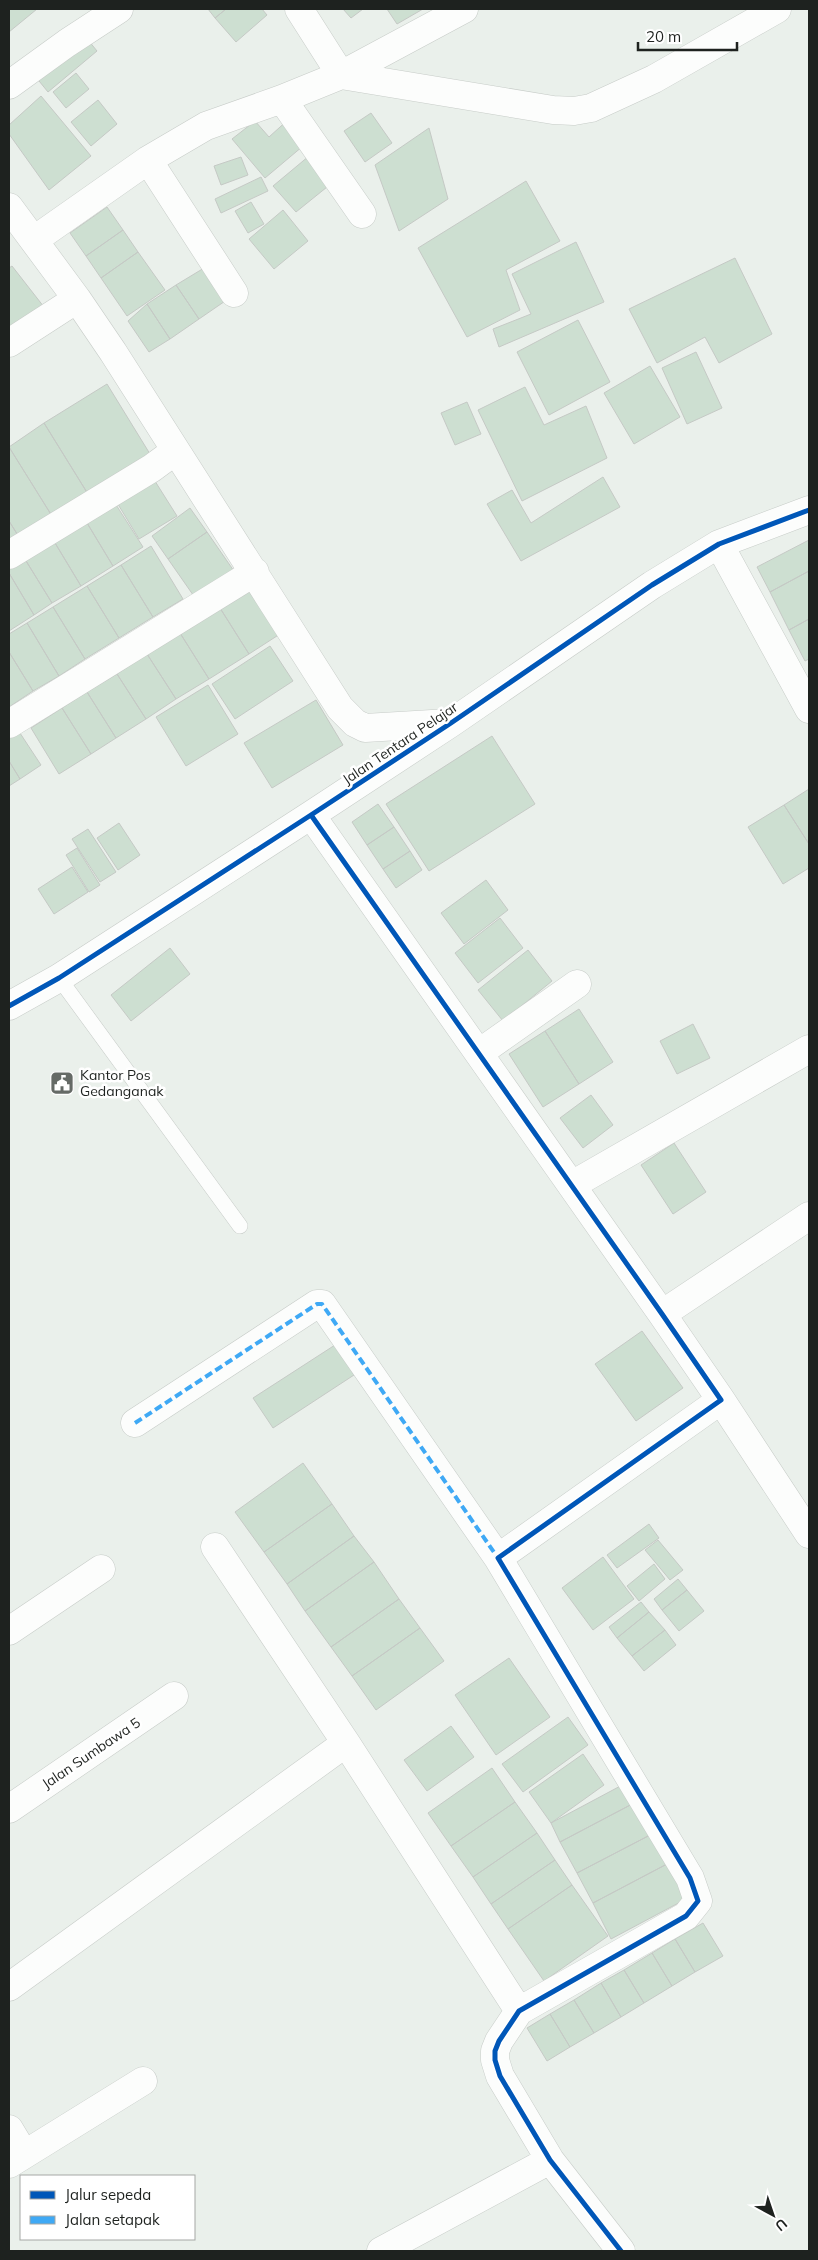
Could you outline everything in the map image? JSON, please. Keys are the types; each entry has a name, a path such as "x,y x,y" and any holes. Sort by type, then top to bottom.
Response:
{"street":[{"path":"9,85 67,43 119,9"},
{"path":"300,9 340,75 553,110 574,111 592,108 654,79 777,9"},
{"path":"34,240 148,160 206,126 282,99 340,75 464,9"},
{"path":"282,99 362,214"},
{"path":"148,160 234,293"},
{"path":"9,207 77,299 255,572 340,708 355,723 365,728 451,723"},
{"path":"9,343 77,299"},
{"path":"9,555 152,468 176,451"},
{"name":"Jalan Tentara Pelajar","path":"9,1006 59,978 311,815 451,723 652,585 719,544 809,510"},
{"path":"719,544 809,709"},
{"path":"9,724 255,572"},
{"path":"311,815 662,1314 809,1534"},
{"path":"479,1053 577,984"},
{"path":"572,1185 809,1049"},
{"path":"662,1314 809,1216"},
{"path":"135,1423 317,1304 322,1304 498,1558 690,1878 698,1901 686,1916 519,2011 499,2041 495,2060 500,2076 550,2160 621,2251"},
{"path":"498,1558 720,1400"},
{"path":"215,1547 346,1743 519,2011"},
{"path":"9,1632 101,1569"},
{"name":"Jalan Sumbawa 5","path":"9,1809 174,1696"},
{"path":"9,1987 346,1743"},
{"path":"9,2129 17,2159 143,2081"},
{"path":"381,2251 550,2160"}],"lane":[{"path":"59,978 240,1226"}],"building":[{"path":"9,9 37,9 9,32"},
{"path":"208,9 226,9 215,18"},
{"path":"226,9 262,9 267,15 236,42 215,18"},
{"path":"343,9 363,9 351,18"},
{"path":"387,9 423,9 397,24"},
{"path":"84,35 97,51 48,92 35,76"},
{"path":"76,73 89,89 66,108 53,92"},
{"path":"41,96 91,156 49,190 9,134 9,125"},
{"path":"98,100 117,124 91,146 71,122"},
{"path":"371,113 392,143 365,162 344,131"},
{"path":"290,118 309,141 265,178 232,139 255,121 269,137"},
{"path":"429,128 448,199 399,231 375,165"},
{"path":"309,156 332,183 296,212 273,186"},
{"path":"241,157 248,175 221,185 214,166"},
{"path":"261,177 268,191 221,213 215,199"},
{"path":"526,181 560,241 506,270 520,310 467,337 418,248"},
{"path":"251,202 264,224 248,233 235,211"},
{"path":"107,207 123,230 86,256 70,233"},
{"path":"283,210 308,241 274,269 249,239"},
{"path":"123,230 138,252 101,278 86,256"},
{"path":"576,242 604,302 499,347 493,329 531,314 512,274"},
{"path":"138,252 165,290 127,316 101,278"},
{"path":"735,258 772,334 719,363 705,337 657,363 629,309"},
{"path":"209,265 231,297 199,319 176,285"},
{"path":"12,266 44,307 9,335 9,268"},
{"path":"176,285 199,319 170,339 147,304"},
{"path":"147,304 170,339 149,352 128,321"},
{"path":"578,320 610,382 549,415 517,352"},
{"path":"696,352 722,408 687,424 662,368"},
{"path":"650,366 680,417 634,444 604,393"},
{"path":"107,384 150,454 88,494 44,423"},
{"path":"525,387 544,425 586,406 607,458 522,501 478,410"},
{"path":"467,402 481,434 455,445 441,413"},
{"path":"44,423 88,494 52,516 9,447"},
{"path":"9,447 52,516 19,537 9,521"},
{"path":"603,477 620,507 521,561 487,504 512,490 531,523"},
{"path":"153,478 177,516 139,539 116,501"},
{"path":"113,500 143,547 113,566 84,518"},
{"path":"190,508 207,532 168,559 152,536"},
{"path":"84,518 113,566 81,586 52,538"},
{"path":"9,521 19,537 9,543"},
{"path":"207,532 236,574 198,602 168,559"},
{"path":"52,538 81,586 52,603 23,556"},
{"path":"809,540 809,571 770,592 757,567"},
{"path":"151,546 183,599 153,617 121,565"},
{"path":"23,556 52,603 34,615 9,573 9,564"},
{"path":"121,565 153,617 119,638 87,586"},
{"path":"809,571 809,619 789,630 770,592"},
{"path":"9,573 34,615 9,631"},
{"path":"87,586 119,638 85,659 53,607"},
{"path":"248,590 280,634 249,654 220,608"},
{"path":"53,607 85,659 59,676 27,623"},
{"path":"220,608 249,654 209,679 180,633"},
{"path":"809,619 809,659 805,661 789,630"},
{"path":"27,623 59,676 33,691 9,652 9,634"},
{"path":"180,633 209,679 176,699 147,654"},
{"path":"270,646 293,681 235,719 212,684"},
{"path":"9,652 33,691 9,707"},
{"path":"147,654 176,699 146,719 117,674"},
{"path":"117,674 146,719 116,738 87,692"},
{"path":"208,685 238,734 186,766 156,717"},
{"path":"87,692 116,738 91,754 62,708"},
{"path":"316,700 343,745 272,788 244,743"},
{"path":"62,708 91,754 59,774 31,728"},
{"path":"16,727 41,765 20,779 9,761 9,732"},
{"path":"492,736 535,804 429,871 386,804"},
{"path":"9,761 20,779 9,786"},
{"path":"809,789 809,844 784,805"},
{"path":"378,804 394,827 367,845 352,822"},
{"path":"784,805 809,844 809,868 783,884 748,827"},
{"path":"119,823 140,855 118,870 97,838"},
{"path":"394,827 410,851 383,869 367,845"},
{"path":"88,829 116,872 100,882 72,839"},
{"path":"77,848 100,885 89,892 66,855"},
{"path":"410,851 422,870 396,888 383,869"},
{"path":"72,867 88,892 54,914 38,889"},
{"path":"486,880 508,910 464,944 441,913"},
{"path":"500,918 523,948 478,983 455,953"},
{"path":"170,948 190,974 131,1021 111,995"},
{"path":"528,950 552,981 503,1021 478,990"},
{"path":"579,1009 613,1062 579,1084 545,1031"},
{"path":"693,1024 710,1058 677,1074 660,1041"},
{"path":"545,1031 579,1084 543,1107 509,1054"},
{"path":"591,1095 613,1125 583,1148 560,1118"},
{"path":"674,1143 706,1192 673,1214 641,1165"},
{"path":"642,1331 683,1388 636,1421 595,1364"},
{"path":"335,1345 354,1375 273,1428 253,1398"},
{"path":"303,1463 332,1504 264,1552 235,1512"},
{"path":"332,1504 354,1536 287,1584 264,1552"},
{"path":"649,1524 659,1538 617,1568 607,1555"},
{"path":"354,1536 374,1562 305,1611 287,1584"},
{"path":"658,1540 683,1570 670,1580 645,1550"},
{"path":"603,1557 634,1599 593,1630 562,1588"},
{"path":"374,1562 399,1599 331,1647 305,1611"},
{"path":"654,1564 665,1579 639,1601 627,1586"},
{"path":"678,1579 687,1590 662,1610 654,1599"},
{"path":"687,1590 704,1611 679,1631 662,1610"},
{"path":"399,1599 420,1628 352,1676 331,1647"},
{"path":"641,1602 649,1612 617,1638 609,1627"},
{"path":"649,1612 665,1630 632,1656 617,1638"},
{"path":"420,1628 444,1661 376,1710 352,1676"},
{"path":"665,1630 676,1645 644,1671 632,1656"},
{"path":"509,1658 550,1717 496,1755 455,1695"},
{"path":"568,1717 588,1745 523,1792 502,1764"},
{"path":"451,1726 474,1757 427,1791 404,1760"},
{"path":"583,1754 604,1785 551,1823 529,1792"},
{"path":"492,1768 515,1802 451,1846 428,1813"},
{"path":"626,1783 636,1802 560,1842 551,1823"},
{"path":"515,1802 537,1833 473,1877 451,1846"},
{"path":"636,1802 652,1834 577,1873 560,1842"},
{"path":"537,1833 555,1860 491,1904 473,1877"},
{"path":"652,1834 667,1864 593,1903 577,1873"},
{"path":"555,1860 572,1885 508,1929 491,1904"},
{"path":"667,1864 686,1899 611,1939 593,1903"},
{"path":"572,1885 608,1936 544,1981 508,1929"},
{"path":"703,1923 723,1956 695,1972 675,1939"},
{"path":"675,1939 695,1972 672,1986 652,1953"},
{"path":"652,1953 672,1986 644,2003 624,1970"},
{"path":"624,1970 644,2003 621,2017 601,1983"},
{"path":"601,1983 621,2017 594,2033 574,2000"},
{"path":"574,2000 594,2033 570,2047 550,2014"},
{"path":"550,2014 570,2047 547,2061 527,2028"}],"marked path":[{"path":"135,1423 317,1304 322,1304 498,1558"}],"cycle path":[{"path":"9,1006 59,978 311,815 451,723 652,585 719,544 809,510"},
{"path":"311,815 721,1400 498,1558 690,1878 698,1901 686,1916 519,2011 499,2041 495,2051 495,2060 500,2076 550,2160 621,2251"}],"place":[{"name":"Kantor Pos Gedanganak","path":"62,1083"}]}
